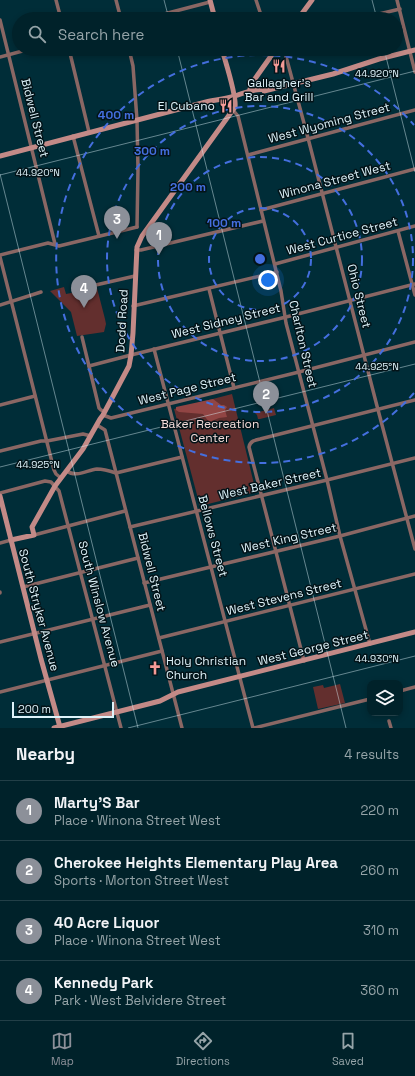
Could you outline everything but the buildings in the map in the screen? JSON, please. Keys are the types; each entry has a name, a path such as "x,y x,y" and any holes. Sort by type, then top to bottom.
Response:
{"street":[{"path":"56,0 59,12"},
{"path":"116,0 119,12"},
{"path":"256,0 259,12"},
{"path":"303,12 312,0"},
{"path":"397,0 401,12"},
{"path":"170,12 210,1 213,12"},
{"path":"387,12 400,9"},
{"name":"Bidwell Street","path":"0,20 55,244"},
{"path":"403,20 412,51 415,72"},
{"path":"0,57 12,54"},
{"path":"71,56 89,132"},
{"path":"131,56 133,66 137,120 137,227"},
{"name":"Charlton Street","path":"224,56 236,104 233,110 238,116 277,272 286,323 340,536 370,644"},
{"path":"250,91 252,83 271,56"},
{"name":"Ohio Street","path":"286,56 415,549"},
{"path":"0,156 206,102 262,92 333,74 391,56"},
{"path":"234,96 250,91 261,89 266,90"},
{"name":"Dodd Road","path":"34,535 32,527 55,486 83,449 104,414 129,366 131,355 136,250 138,242 233,110"},
{"name":"West Wyoming Street","path":"248,155 415,110"},
{"path":"73,136 99,236"},
{"name":"Winona Street West","path":"261,210 415,169"},
{"path":"136,250 147,249 264,221"},
{"name":"West Curtice Street","path":"275,264 415,226"},
{"path":"61,478 54,470 0,256 48,243 59,246 137,227 146,231"},
{"path":"398,231 414,285 415,296"},
{"path":"133,306 277,272"},
{"path":"82,292 87,287 135,276"},
{"name":"West Sidney Street","path":"89,366 414,285"},
{"path":"209,289 234,388"},
{"path":"0,304 41,292"},
{"path":"82,337 99,408 104,414"},
{"name":"West Page Street","path":"104,414 111,418 415,342"},
{"name":"Bellows Street","path":"154,349 253,728"},
{"path":"0,405 35,396"},
{"path":"304,661 261,496 249,447 250,444 252,441 415,400"},
{"name":"Bidwell Street","path":"97,424 105,430 182,728"},
{"path":"0,451 41,441 83,434 91,436"},
{"path":"67,470 70,473 76,474 96,469 116,473 182,457"},
{"name":"West Baker Street","path":"130,528 415,458"},
{"path":"0,493 45,481 51,482 55,486"},
{"name":"South Winslow Avenue","path":"55,486 59,492 121,728"},
{"name":"South Stryker Avenue","path":"0,496 58,728"},
{"path":"0,543 125,511"},
{"name":"West King Street","path":"144,583 340,536 415,516"},
{"path":"23,587 138,558"},
{"name":"West Stevens Street","path":"159,638 415,574"},
{"path":"0,642 150,605"},
{"name":"West George Street","path":"58,728 160,700 178,692 415,632"},
{"path":"0,692 162,651"},
{"path":"403,690 415,687"},
{"path":"253,728 275,725 367,700"},
{"path":"389,721 391,728"}],"green space":[{"path":"64,287 66,294 76,292 78,297 83,299 89,295 90,289 97,288 106,324 104,332 77,336 71,312 50,291"},
{"name":"Baker Recreation Center","path":"232,394 256,492 200,506 174,409"},
{"path":"274,408 276,415 258,419 255,413"},
{"path":"340,684 345,703 318,709 313,687 323,685 324,688"}],"shaded area":[{"path":"213,399 221,405 227,407 225,410 227,417 209,422 203,414 179,412 176,410 176,407"}],"place":[{"name":"Gallagher's Bar and Grill","path":"279,66"},
{"name":"El Cubano","path":"226,106"},
{"name":"40 Acre Liquor","path":"117,239"},
{"name":"Marty'S Bar","path":"159,255"},
{"name":"Kennedy Park","path":"84,308"},
{"name":"Cherokee Heights Elementary Play Area","path":"266,414"},
{"name":"Holy Christian Church","path":"155,668"}]}
